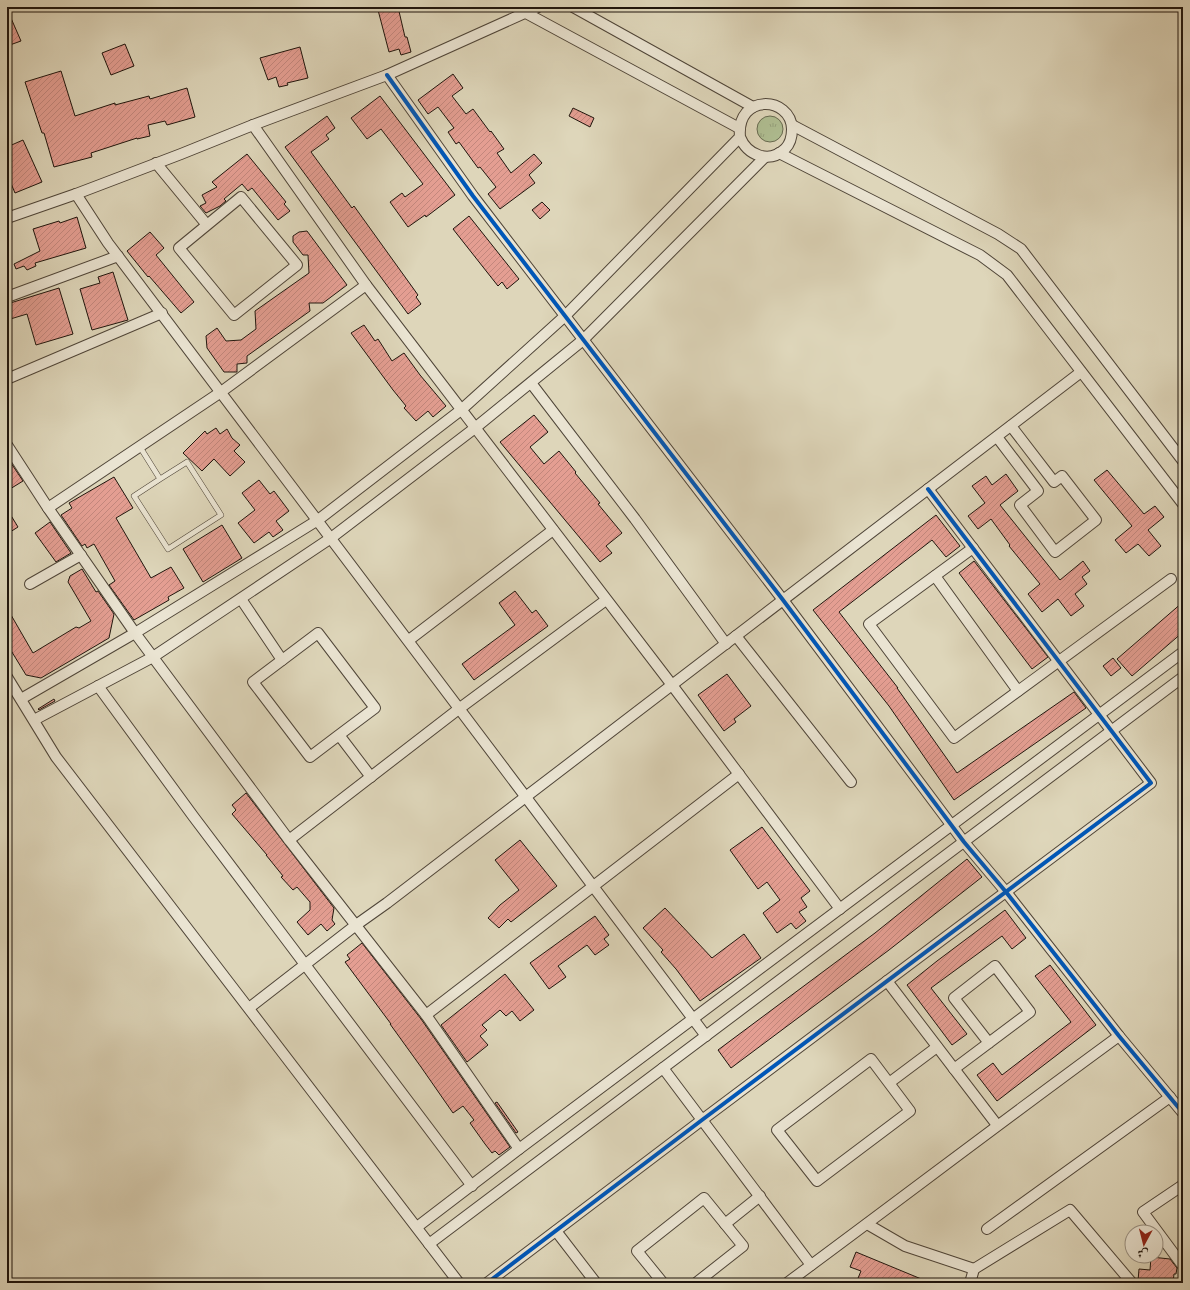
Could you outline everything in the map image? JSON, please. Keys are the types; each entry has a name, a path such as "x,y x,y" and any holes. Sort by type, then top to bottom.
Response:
{"street":[{"path":"7,218 76,194 387,75 538,7"},
{"path":"572,7 754,107"},
{"path":"526,12 740,133"},
{"path":"387,75 473,196 783,600 964,842 1006,892 1119,1036 1183,1114"},
{"path":"34,720 153,657 331,538 475,428 584,340 765,157 779,153 788,144 791,138 792,125 789,117 777,106 761,104 754,107 744,116 740,133 743,144 752,153 765,157"},
{"path":"253,125 366,285 672,685 840,909"},
{"path":"792,125 991,230 1022,249 1183,461"},
{"path":"21,699 135,633 318,520 461,410 565,316 740,133"},
{"path":"779,153 980,255 1007,275 1183,504"},
{"path":"156,163 207,225"},
{"path":"76,194 118,256 409,640 706,1036"},
{"path":"241,197 297,264 234,315 179,248 207,225 241,197"},
{"path":"7,297 118,256"},
{"path":"48,508 221,392 366,285"},
{"path":"7,379 162,313"},
{"path":"249,1008 1081,372"},
{"path":"530,383 634,519 726,644"},
{"path":"997,437 1038,491 1020,505 1055,552 1096,520 1062,476 1054,482 1011,426"},
{"path":"7,445 48,508 135,633 289,840 426,1014 519,1149"},
{"path":"487,1283 1151,783 928,489"},
{"path":"409,640 553,530"},
{"path":"973,548 869,624 954,738 1171,579"},
{"path":"30,584 81,555"},
{"path":"935,576 1018,691"},
{"path":"241,599 282,660"},
{"path":"289,840 460,708 606,600"},
{"path":"318,633 375,708 339,735 310,757 253,682 318,633"},
{"path":"736,636 851,782"},
{"path":"417,1227 1183,652"},
{"path":"7,677 56,757 459,1283"},
{"path":"429,1244 1183,677"},
{"path":"98,686 193,816 472,1186"},
{"path":"339,735 371,777"},
{"path":"426,1014 739,774"},
{"path":"954,1069 989,1043 1030,1012 995,966 954,998 989,1043"},
{"path":"887,981 997,1125"},
{"path":"787,1283 997,1125 1119,1036"},
{"path":"889,1083 937,1047"},
{"path":"871,1059 889,1083 910,1110 817,1181 778,1130 871,1059"},
{"path":"663,1068 812,1265"},
{"path":"987,1229 1170,1097"},
{"path":"1183,1186 1143,1212 1183,1266"},
{"path":"725,1224 760,1196"},
{"path":"662,1283 637,1251 704,1198 743,1246 696,1283"},
{"path":"970,1283 974,1269 1070,1210 1132,1283"},
{"path":"867,1224 905,1246 974,1269"},
{"path":"556,1230 596,1283"}],"lane":[{"path":"140,447 160,479"},
{"path":"187,462 221,515 168,549 134,496 160,479 187,462"}],"green space":[{"path":"770,116 779,120 783,129 779,138 770,142 761,138 757,129 761,120"}],"building":[{"path":"398,7 405,37 407,37 411,52 401,55 399,49 389,52 378,10"},
{"path":"7,9 21,41 7,46"},
{"path":"125,44 134,66 111,75 102,53"},
{"path":"300,47 308,78 287,83 288,85 279,87 276,77 268,80 260,58"},
{"path":"61,71 75,116 115,103 115,105 149,96 150,99 187,88 195,117 167,125 165,121 148,125 150,136 137,138 91,153 92,157 54,167 44,133 42,133 25,82"},
{"path":"453,74 463,88 452,96 466,114 473,109 490,132 491,131 504,149 497,153 511,173 534,154 542,163 529,175 535,183 500,209 488,194 496,187 480,167 478,168 459,142 456,144 448,132 454,128 438,107 428,114 418,100"},
{"path":"380,96 455,195 426,217 425,215 408,227 390,202 402,193 405,197 423,184 381,129 367,139 351,118"},
{"path":"573,108 594,118 590,127 569,116"},
{"path":"327,116 335,128 326,135 329,139 311,152 352,208 354,206 418,295 416,297 421,304 408,314 285,147"},
{"path":"23,140 42,182 15,193 7,174 7,147"},
{"path":"247,154 286,202 284,204 290,211 278,220 252,188 248,191 242,184 224,199 226,201 220,206 206,213 200,206 206,203 202,195 217,187 212,182"},
{"path":"542,202 550,210 540,219 532,210"},
{"path":"469,216 519,279 507,289 502,282 498,286 453,229"},
{"path":"77,217 86,248 35,263 36,266 27,270 24,266 16,269 14,264 40,251 33,229 59,221 60,223"},
{"path":"307,231 347,285 323,303 309,303 310,311 247,356 247,363 237,364 237,372 224,372 207,348 206,336 217,328 226,341 241,340 256,329 255,311 309,273 308,255 303,255 293,242 293,236 299,232"},
{"path":"150,232 164,248 156,255 194,302 181,313 149,276 148,277 127,251"},
{"path":"113,272 128,320 92,330 80,289 100,283 98,277"},
{"path":"59,288 73,334 36,345 27,314 7,320 7,304"},
{"path":"364,325 375,341 378,339 392,361 404,353 446,406 433,417 428,411 416,421 404,408 406,406 351,333"},
{"path":"534,415 548,432 530,447 544,464 559,451 600,503 598,504 622,533 606,546 612,553 600,562 500,442"},
{"path":"216,428 220,434 227,429 232,438 240,445 234,451 245,462 230,476 214,459 202,471 183,453 205,431 207,434"},
{"path":"7,457 23,481 10,489 7,484"},
{"path":"1107,470 1144,514 1155,506 1164,517 1148,530 1161,546 1149,556 1138,544 1126,553 1115,540 1132,526 1094,480"},
{"path":"1006,474 1018,491 1000,505 1060,580 1083,561 1090,571 1082,577 1087,584 1075,594 1084,606 1071,616 1058,599 1042,612 1028,594 1040,584 1009,546 1010,545 991,519 978,529 968,516 985,503 972,486 986,476 992,485"},
{"path":"114,477 133,508 116,518 151,578 171,567 184,588 168,597 169,600 134,620 109,585 115,581 94,544 87,548 85,544 82,546 61,515 72,508 69,503"},
{"path":"259,480 270,494 274,491 289,511 276,521 283,530 273,537 269,532 254,543 238,523 255,510 242,493"},
{"path":"7,509 18,527 7,534"},
{"path":"936,515 960,546 946,557 932,540 839,612 898,688 957,773 1074,692 1086,708 954,800 889,706 813,610"},
{"path":"50,522 71,553 56,562 35,533"},
{"path":"222,525 242,558 203,582 183,549"},
{"path":"974,561 1048,657 1032,669 959,573"},
{"path":"82,569 96,592 98,591 114,614 109,638 41,678 26,675 7,644 7,608 33,653 76,627 79,628 91,621 68,582 70,576"},
{"path":"515,591 532,613 536,610 548,626 474,680 462,664 515,625 499,603"},
{"path":"1183,602 1183,632 1132,676 1117,659"},
{"path":"1113,658 1121,668 1111,676 1103,666"},
{"path":"727,674 751,706 734,719 736,722 724,731 698,695"},
{"path":"54,699 55,701 39,710 38,709"},
{"path":"246,793 334,908 332,920 335,924 327,931 321,924 308,935 297,922 310,910 310,902 297,887 293,890 281,877 283,876 267,855 232,814 236,810 232,805"},
{"path":"762,827 810,891 801,898 807,907 799,912 806,921 796,929 791,923 777,933 763,913 780,900 767,882 758,889 730,850"},
{"path":"520,840 557,886 511,922 508,919 499,928 488,918 500,905 519,890 495,860"},
{"path":"967,859 982,877 889,950 731,1068 718,1050 875,933"},
{"path":"665,908 712,958 744,934 761,958 700,1001 661,952 663,950 643,928"},
{"path":"1005,910 1026,938 1012,949 1002,936 931,988 967,1034 952,1045 907,985"},
{"path":"595,916 609,935 604,939 609,945 595,955 587,945 558,966 566,977 549,989 530,963"},
{"path":"362,943 421,1019 510,1147 499,1155 495,1151 492,1153 485,1144 470,1123 474,1120 463,1106 453,1113 391,1024 345,962 350,959 347,955"},
{"path":"1050,965 1096,1025 997,1101 977,1075 993,1063 1002,1075 1071,1022 1035,976"},
{"path":"505,974 534,1010 520,1021 512,1011 506,1016 500,1010 482,1025 487,1030 480,1036 488,1045 467,1062 441,1025"},
{"path":"497,1102 518,1132 516,1133 495,1103"},
{"path":"856,1252 931,1283 856,1283 861,1271 850,1267"},
{"path":"1164,1258 1170,1259 1177,1268 1176,1274 1174,1274 1173,1283 1151,1283 1138,1281 1139,1269 1150,1270 1150,1264 1164,1264"}],"cycle path":[{"path":"387,75 473,196 783,600 964,842 1006,892 1119,1036 1183,1113"},
{"path":"487,1283 1151,783 928,489"}]}
